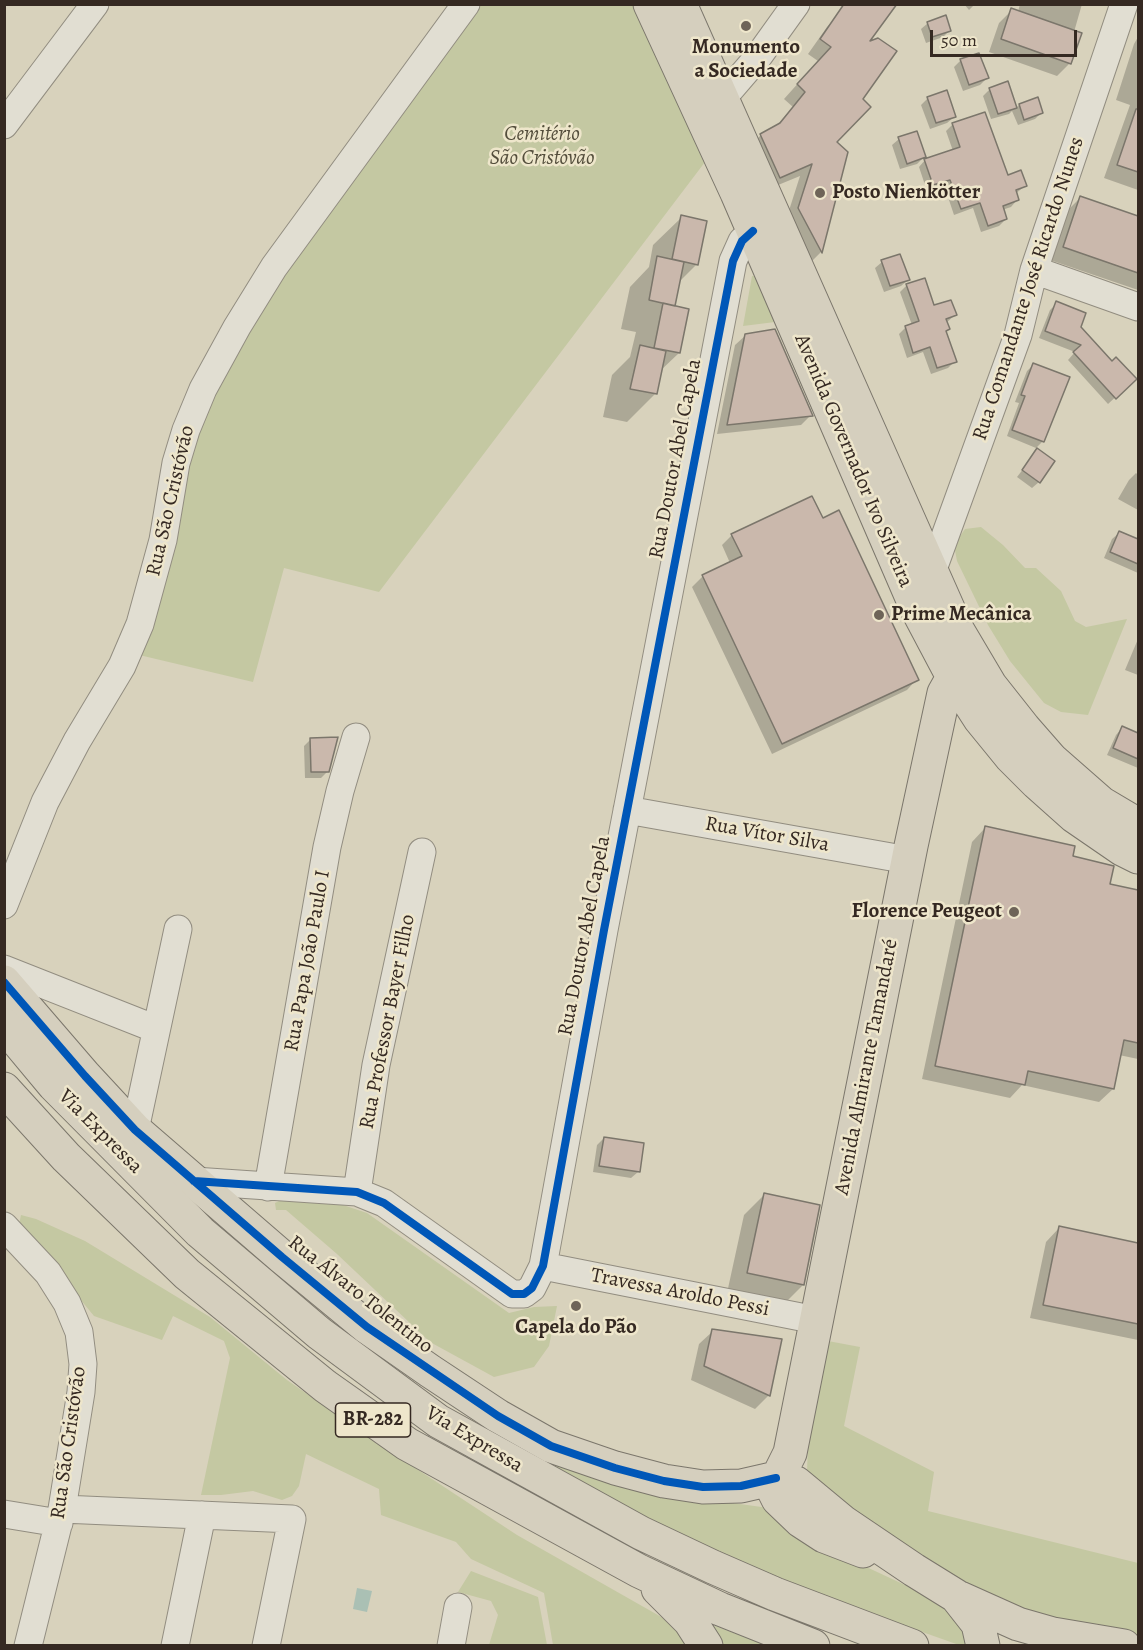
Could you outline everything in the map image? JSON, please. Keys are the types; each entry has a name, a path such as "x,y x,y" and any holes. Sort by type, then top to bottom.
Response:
{"main road":[{"name":"Avenida Governador Ivo Silveira","path":"650,4 765,226 932,572 958,631 990,685 1052,760 1077,784 1101,803 1138,825"},
{"name":"Avenida Governador Ivo Silveira","path":"680,4 721,100 765,226 916,607 953,677 980,719 1011,758 1074,816 1122,849 1138,857"},
{"name":"Avenida Almirante Tamandaré","path":"953,677 944,693 908,860 787,1473 774,1491 778,1499 801,1521 824,1536 914,1570 956,1596 978,1624 983,1646"},
{"name":"Rua Álvaro Tolentino","path":"4,982 135,1130 367,1327 498,1416 551,1446 615,1468 664,1481 703,1487 741,1486 787,1473"},
{"name":"Via Expressa","path":"4,1025 54,1085 200,1232 319,1333 438,1422 516,1466 682,1553 775,1594 906,1644"},
{"name":"Via Expressa","path":"4,1089 66,1156 187,1274 325,1386 407,1444 639,1571 720,1609 813,1646"},
{"path":"639,1571 690,1620 706,1646"},
{"path":"956,1596 1018,1624 1040,1640 1124,1646"}],"street":[{"path":"9,110 95,4"},
{"name":"Rua São Cristóvão","path":"4,904 13,851 45,802 77,741 122,666 140,624 163,540 176,463 186,430 203,389 274,267 466,4"},
{"path":"721,100 758,57 796,4"},
{"name":"Rua Comandante José Ricardo Nunes","path":"932,572 1018,336 1034,270 1124,4"},
{"name":"Rua Doutor Abel Capela","path":"194,1181 357,1192 384,1203 512,1294 524,1294 532,1288 543,1266 627,810 733,261 742,241 765,226"},
{"path":"1034,270 1138,307"},
{"name":"Rua Papa João Paulo I","path":"268,1186 327,848 356,736"},
{"name":"Rua Vítor Silva","path":"627,810 908,860"},
{"name":"Rua Professor Bayer Filho","path":"357,1192 376,1065 422,852"},
{"path":"135,1130 178,929"},
{"path":"4,969 156,1029"},
{"name":"Rua São Cristóvão","path":"4,1226 48,1273 67,1303 79,1332 82,1364 81,1392 60,1516 28,1646"},
{"name":"Travessa Aroldo Pessi","path":"543,1266 816,1320"},
{"path":"4,1514 202,1515 292,1519 266,1646"},
{"path":"175,1646 202,1515"},
{"path":"451,1646 458,1607"}],"green space":[{"name":"Cemitério São Cristóvão","path":"475,5 633,5 705,162 379,592 284,568 253,682 135,654 184,451 286,258"},
{"path":"752,276 756,276 775,322 743,326"},
{"path":"981,527 1003,545 1025,568 1036,568 1061,591 1075,621 1086,627 1127,619 1088,715 1061,712 1044,703 1010,661 988,625 957,561 954,545 965,529"},
{"path":"289,1196 325,1199 367,1213 509,1313 534,1307 557,1306 549,1346 534,1367 494,1377 430,1342 337,1254 286,1210 276,1210 275,1203"},
{"path":"21,1215 36,1219 85,1241 210,1317 287,1380 385,1448 517,1535 686,1631 696,1645 553,1645 544,1593 471,1559 456,1542 381,1515 379,1489 306,1454 299,1486 292,1496 282,1500 253,1491 201,1495 230,1358 224,1341 173,1316 162,1340 94,1316 19,1225"},
{"path":"828,1341 860,1347 844,1426 934,1472 928,1511 1138,1563 1138,1636 1041,1622 884,1543 807,1473 808,1441"},
{"path":"530,1454 703,1499 769,1508 845,1557 950,1606 976,1645 959,1645 804,1590 688,1539"},
{"path":"471,1571 538,1597 547,1645 489,1645 498,1615 491,1601 458,1592"},
{"path":"704,1622 766,1645 722,1645"}],"shaded area":[{"path":"357,1588 372,1591 367,1612 353,1609"}],"building":[{"path":"844,4 897,4 870,41 878,38 897,51 863,99 871,107 837,142 848,152 822,253 798,208 812,164 780,178 760,134 780,123 805,92 797,84 831,47 820,39"},
{"path":"1011,8 1082,33 1071,64 1001,39"},
{"path":"946,15 951,31 932,37 927,22"},
{"path":"979,53 989,78 969,85 960,59"},
{"path":"1008,81 1017,108 998,114 989,88"},
{"path":"947,90 956,117 936,123 927,97"},
{"path":"1038,97 1043,113 1024,120 1019,104"},
{"path":"1136,109 1138,109 1138,172 1117,165"},
{"path":"985,112 1008,175 1021,170 1027,186 1016,190 1019,200 1003,206 1007,219 988,226 980,203 961,209 950,180 933,185 924,159 960,147 952,123"},
{"path":"917,131 926,157 907,164 898,137"},
{"path":"1080,196 1138,216 1138,273 1063,247"},
{"path":"681,215 707,221 698,265 672,259"},
{"path":"900,254 910,280 890,286 881,260"},
{"path":"657,256 684,262 675,306 649,300"},
{"path":"925,278 934,305 951,300 957,315 946,319 950,329 946,331 957,362 937,368 930,347 913,353 905,326 919,321 906,284"},
{"path":"1056,301 1086,313 1081,327 1112,361 1116,357 1137,379 1116,399 1073,352 1081,345 1045,331"},
{"path":"663,303 689,309 680,353 654,348"},
{"path":"775,329 813,416 727,425 745,334"},
{"path":"640,345 666,351 657,394 630,389"},
{"path":"1033,363 1070,377 1044,442 1012,430 1025,396 1021,395"},
{"path":"1037,448 1055,461 1040,483 1022,470"},
{"path":"812,496 823,518 839,510 919,680 782,744 702,575 742,556 731,534"},
{"path":"1119,531 1138,539 1138,564 1110,552"},
{"path":"1122,726 1138,733 1138,759 1113,748"},
{"path":"338,737 329,772 311,772 310,738"},
{"path":"985,826 1075,846 1073,856 1114,866 1110,884 1138,890 1138,1043 1124,1040 1114,1089 1028,1071 1025,1085 935,1066"},
{"path":"604,1137 644,1143 640,1172 599,1166"},
{"path":"764,1193 820,1205 804,1285 747,1273"},
{"path":"1059,1226 1138,1243 1138,1324 1043,1305"},
{"path":"712,1329 782,1339 770,1396 704,1366"}],"cycle path":[{"path":"194,1181 357,1192 384,1203 512,1294 524,1294 532,1288 543,1266 604,930 733,261 742,241 753,231"},
{"path":"4,982 135,1130 367,1327 498,1416 551,1446 615,1468 664,1481 703,1487 741,1486 776,1478"}],"place":[{"name":"Monumento a Sociedade","path":"746,26"},
{"name":"Posto Nienkötter","path":"820,193"},
{"name":"Prime Mecânica","path":"879,615"},
{"name":"Florence Peugeot","path":"1014,912"},
{"name":"Capela do Pão","path":"576,1306"}]}
